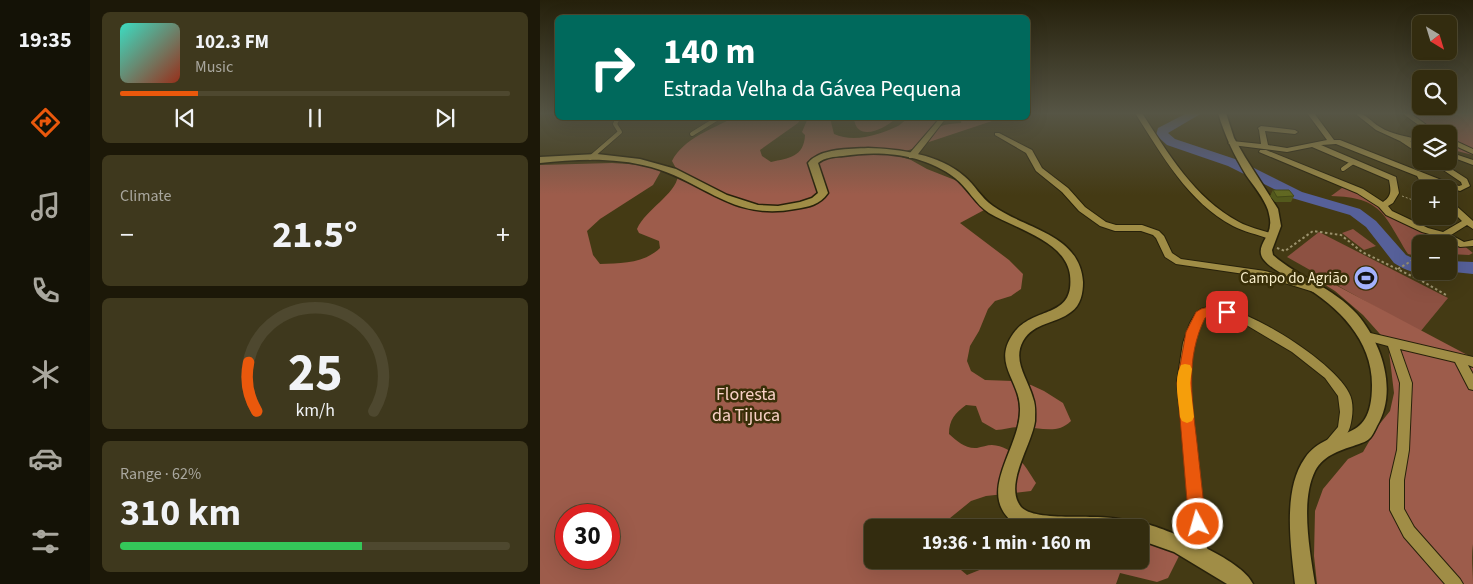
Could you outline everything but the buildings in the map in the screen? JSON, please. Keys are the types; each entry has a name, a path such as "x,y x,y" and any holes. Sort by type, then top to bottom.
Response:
{"street":[{"path":"912,156 925,140"},
{"path":"1008,140 1029,152 1039,169 1103,224 1115,228 1142,228 1156,233 1160,236 1168,255 1178,262 1264,274 1320,290"},
{"path":"1157,140 1180,174 1218,212 1237,224 1271,240"},
{"path":"1264,140 1265,148"},
{"path":"1298,140 1300,148"},
{"path":"1232,143 1287,150 1332,142 1351,146 1420,176 1455,188 1463,188 1473,195"},
{"path":"1232,143 1273,209 1276,226 1266,250 1270,259 1320,290 1341,306 1366,336 1373,353 1379,375 1380,389 1376,415 1364,434 1324,450"},
{"path":"1457,144 1473,152"},
{"path":"1249,145 1346,185 1383,206 1390,213 1425,230 1441,235"},
{"path":"1314,145 1393,179 1395,193 1390,201 1383,206"},
{"path":"540,160 590,158 653,164 668,168 731,202 744,206 776,209 804,204 821,196 822,188 814,166 815,160 860,151 887,151 931,162 957,175 986,206 1055,243 1070,256 1074,264 1078,290 1077,296 1072,304 1060,313 1028,327 1020,335 1013,349 1011,362 1026,399 1028,410 1022,438 1006,482 1010,506 1022,519"},
{"path":"1457,157 1473,163"},
{"path":"1448,170 1464,181 1466,184 1463,188"},
{"path":"1420,176 1422,180"},
{"path":"1457,212 1470,224"},
{"path":"1446,235 1462,224 1470,224"},
{"path":"1457,242 1473,252"},
{"path":"1463,245 1473,243"},
{"path":"1201,556 1183,383 1189,344 1197,321 1205,312 1216,309 1238,316 1296,350 1322,369 1337,384 1345,396 1346,412 1343,428 1324,450 1317,455 1308,470 1302,487 1299,533 1305,584"},
{"path":"1366,336 1473,362"},
{"path":"1392,342 1406,382 1403,450 1397,480 1397,510 1409,532 1455,584"},
{"path":"1459,359 1473,385"},
{"path":"1149,533 1201,556 1243,584"}],"lane":[{"path":"590,158 610,140"},
{"path":"1343,169 1353,162"}],"path":[{"path":"1395,193 1412,200"},
{"path":"1271,240 1285,251 1313,231 1341,235 1362,252 1448,296"},
{"path":"1398,270 1412,260"}],"shaded area":[{"path":"1346,185 1383,208 1412,221 1412,225 1420,225 1441,235 1412,235 1412,255 1408,254 1387,219 1380,211 1361,200 1331,196"},
{"path":"1353,229 1376,246 1364,250 1342,233"},
{"name":"Campo do Agrião","path":"1319,232 1448,298 1420,332 1287,257"},
{"path":"1457,242 1473,253 1469,255 1457,254"}],"green space":[{"name":"Floresta da Tijuca","path":"691,140 774,140 760,150 762,156 771,162 789,158 799,152 804,140 923,140 918,147 900,153 898,156 965,184 986,209 960,223 1009,260 1023,274 1021,289 1011,296 995,301 988,309 979,331 970,346 967,361 971,371 985,380 1013,381 1031,385 1044,391 1063,403 1071,421 1065,426 1053,429 1019,427 996,430 982,422 976,406 966,405 953,417 949,434 969,447 977,448 992,445 1007,449 1018,458 1036,483 1031,491 986,496 971,501 949,519 864,519 864,569 960,569 967,575 982,569 1149,569 1149,538 1180,554 1168,578 1157,582 1120,573 1116,584 540,584 540,165 612,163 644,165 661,171 653,185 600,219 587,231 593,255 600,264 632,262 647,257 660,248 659,241 639,233 637,229 676,183 678,174 672,161 677,153"},
{"path":"1457,140 1473,140 1473,155 1457,151"},
{"path":"1313,273 1473,358 1473,584 1317,584 1314,556 1315,511 1323,489 1348,459 1363,452 1378,426 1390,411 1394,393 1388,343 1363,315 1335,291 1319,281"}],"waterway":[{"path":"1169,140 1233,163 1297,195 1355,212 1371,224 1400,259 1412,265"},
{"path":"1457,267 1473,268"}],"slow traffic":[{"path":"1185,369 1183,383 1187,417"}],"place":[{"name":"Campo do Agrião","path":"1366,278"}],"route":[{"path":"1198,524 1183,383 1189,344 1197,321 1205,312 1216,309 1227,312"}]}
